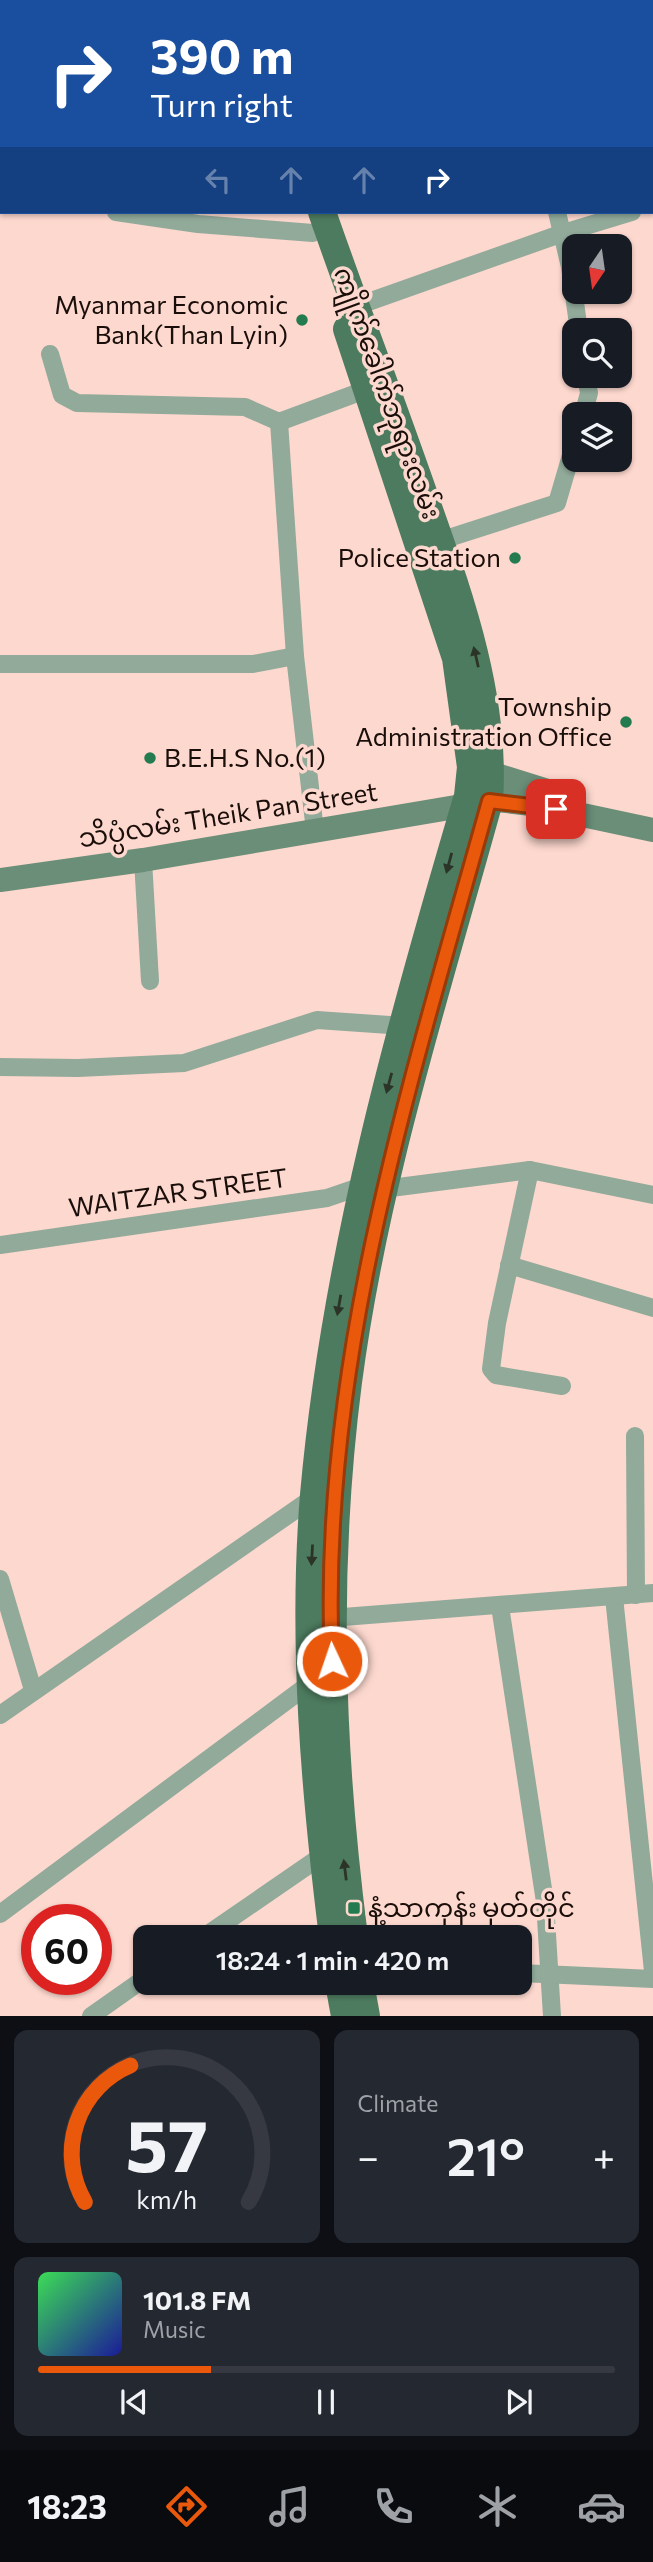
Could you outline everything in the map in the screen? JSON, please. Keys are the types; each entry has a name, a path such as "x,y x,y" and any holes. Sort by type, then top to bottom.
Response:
{"main road":[{"name":"ကျိုက်ခေါက်ဘုရားလမ်း","path":"313,219 357,306 376,386"},
{"name":"ကျိုက်ခေါက်ဘုရားလမ်း","path":"313,219 376,386 430,544 456,658 479,788 372,1187 327,1376 314,1497 309,1615 323,1855 332,1925"},
{"name":"ကျိုက်ခေါက်ဘုရားလမ်း","path":"352,1925 343,1856 330,1618 335,1500 348,1380 372,1187 404,1026 479,788"},
{"path":"341,1995 345,2016"},
{"path":"362,1995 366,2016"}],"street":[{"path":"130,214 198,224 313,219"},
{"path":"558,214 577,318"},
{"path":"357,306 563,233 625,214"},
{"path":"50,354 62,396 77,403 245,407 279,422 376,386"},
{"path":"279,422 295,656 316,831"},
{"path":"430,544 557,503 566,472"},
{"path":"0,664 253,664 295,656"},
{"path":"479,788 538,790 653,815"},
{"path":"479,788 531,804 653,830"},
{"name":"သိပ္ပံလမ်း Theik Pan Street","path":"0,880 143,860 316,831 479,788"},
{"path":"143,860 150,981"},
{"path":"0,1067 78,1068 184,1063 317,1020 404,1026"},
{"path":"530,1170 497,1323 492,1373 562,1386"},
{"name":"WAITZAR STREET","path":"0,1245 327,1198 372,1187 530,1170 653,1195"},
{"path":"509,1265 653,1308"},
{"path":"330,1618 644,1594 635,1436"},
{"path":"0,1715 314,1497"},
{"path":"0,1579 33,1690"},
{"path":"614,1597 650,1908 653,1971"},
{"path":"500,1605 545,1902 552,2016"},
{"path":"0,1914 312,1682"},
{"path":"221,1925 323,1855"},
{"path":"532,1974 653,1979"},
{"path":"91,2016 133,1986"}],"place":[{"name":"Myanmar Economic Bank(Than Lyin)","path":"302,320"},
{"name":"Police Station","path":"515,558"},
{"name":"Township Administration Office","path":"626,722"},
{"name":"B.E.H.S No.(1)","path":"150,758"},
{"name":"နံ့သာကုန်း မှတ်တိုင်","path":"354,1908"}],"route":[{"path":"332,1661 330,1618 335,1500 348,1380 390,1163 489,801 556,809"}]}
